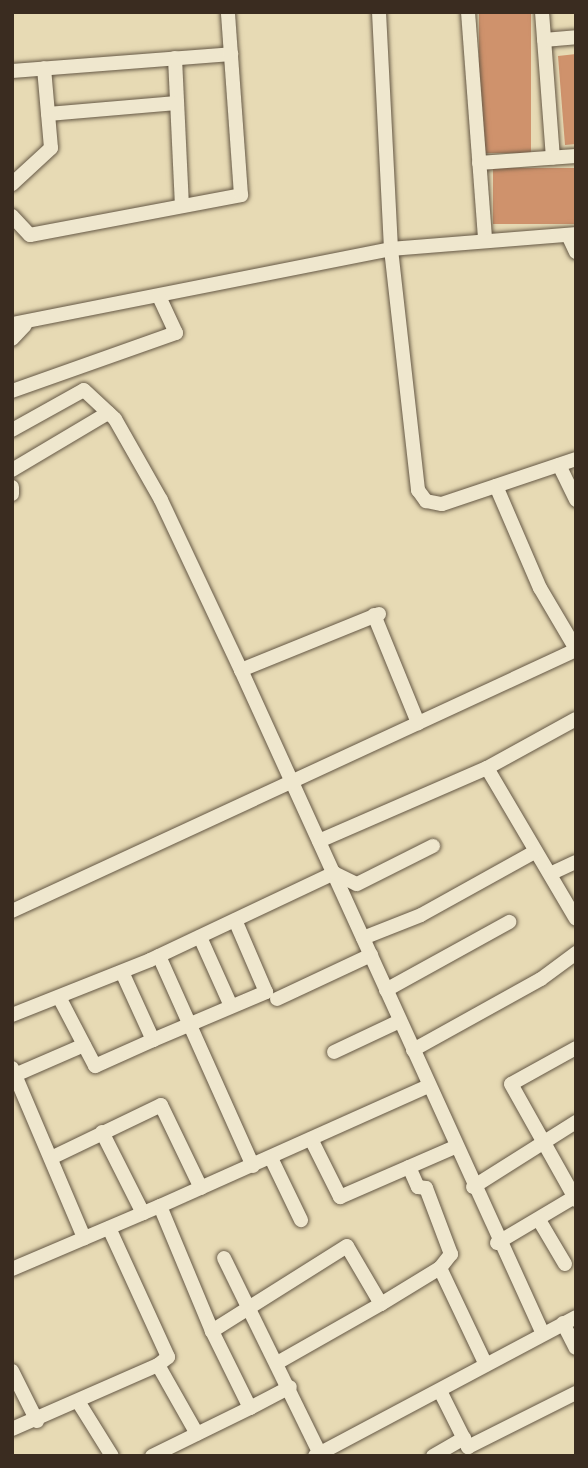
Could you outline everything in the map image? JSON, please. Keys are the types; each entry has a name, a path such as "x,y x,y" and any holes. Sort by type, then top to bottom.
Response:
{"street":[{"path":"12,216 30,235 241,195 228,12"},
{"path":"379,12 391,249 418,490 426,501 442,504 576,459"},
{"path":"468,12 485,240"},
{"path":"542,12 553,158"},
{"path":"544,40 576,37"},
{"path":"12,71 231,54"},
{"path":"175,58 182,206"},
{"path":"12,184 51,148 44,68"},
{"path":"48,114 177,103"},
{"path":"479,163 576,156"},
{"path":"12,339 19,325 391,249 572,235 576,252"},
{"path":"12,391 176,332 159,297"},
{"path":"12,429 84,390 107,413 161,500 292,780 497,1243 543,1334"},
{"path":"12,470 107,413"},
{"path":"559,465 576,500"},
{"path":"12,486 12,494"},
{"path":"12,911 576,649 540,588 496,486"},
{"path":"241,670 376,614 418,723"},
{"path":"319,841 487,768 576,719"},
{"path":"487,768 534,853 552,873 576,919"},
{"path":"334,873 357,884 433,846"},
{"path":"363,938 421,915 534,853"},
{"path":"552,873 576,863"},
{"path":"12,1015 159,956 334,873"},
{"path":"59,997 95,1066 190,1022 266,992 236,920"},
{"path":"386,990 509,922"},
{"path":"200,937 231,1006"},
{"path":"413,1050 541,979 576,953"},
{"path":"159,956 253,1166"},
{"path":"277,999 371,956"},
{"path":"122,972 153,1040"},
{"path":"334,1052 400,1021"},
{"path":"84,1045 14,1072 84,1238"},
{"path":"497,1243 575,1198 511,1084 576,1048"},
{"path":"12,1269 253,1166 428,1086"},
{"path":"51,1158 161,1105 201,1188"},
{"path":"473,1187 544,1139 576,1122"},
{"path":"102,1132 143,1213"},
{"path":"311,1139 340,1197 455,1147"},
{"path":"271,1158 301,1220"},
{"path":"277,1363 440,1268 451,1254 426,1188 418,1187 409,1167"},
{"path":"160,1206 212,1331 250,1408"},
{"path":"539,1220 565,1264"},
{"path":"12,1429 79,1403 158,1365 168,1357 109,1228"},
{"path":"212,1331 250,1312 347,1246 381,1304"},
{"path":"223,1258 290,1387 319,1455 570,1320 576,1348"},
{"path":"440,1268 486,1365"},
{"path":"158,1365 197,1434"},
{"path":"12,1371 37,1421"},
{"path":"152,1456 290,1387"},
{"path":"440,1391 468,1447 576,1393"},
{"path":"79,1403 112,1456"},
{"path":"433,1456 464,1438"}],"building":[{"path":"479,12 531,12 531,153 479,153"},
{"path":"576,54 576,144 565,145 558,56"},
{"path":"493,168 576,168 576,224 493,224"}]}
